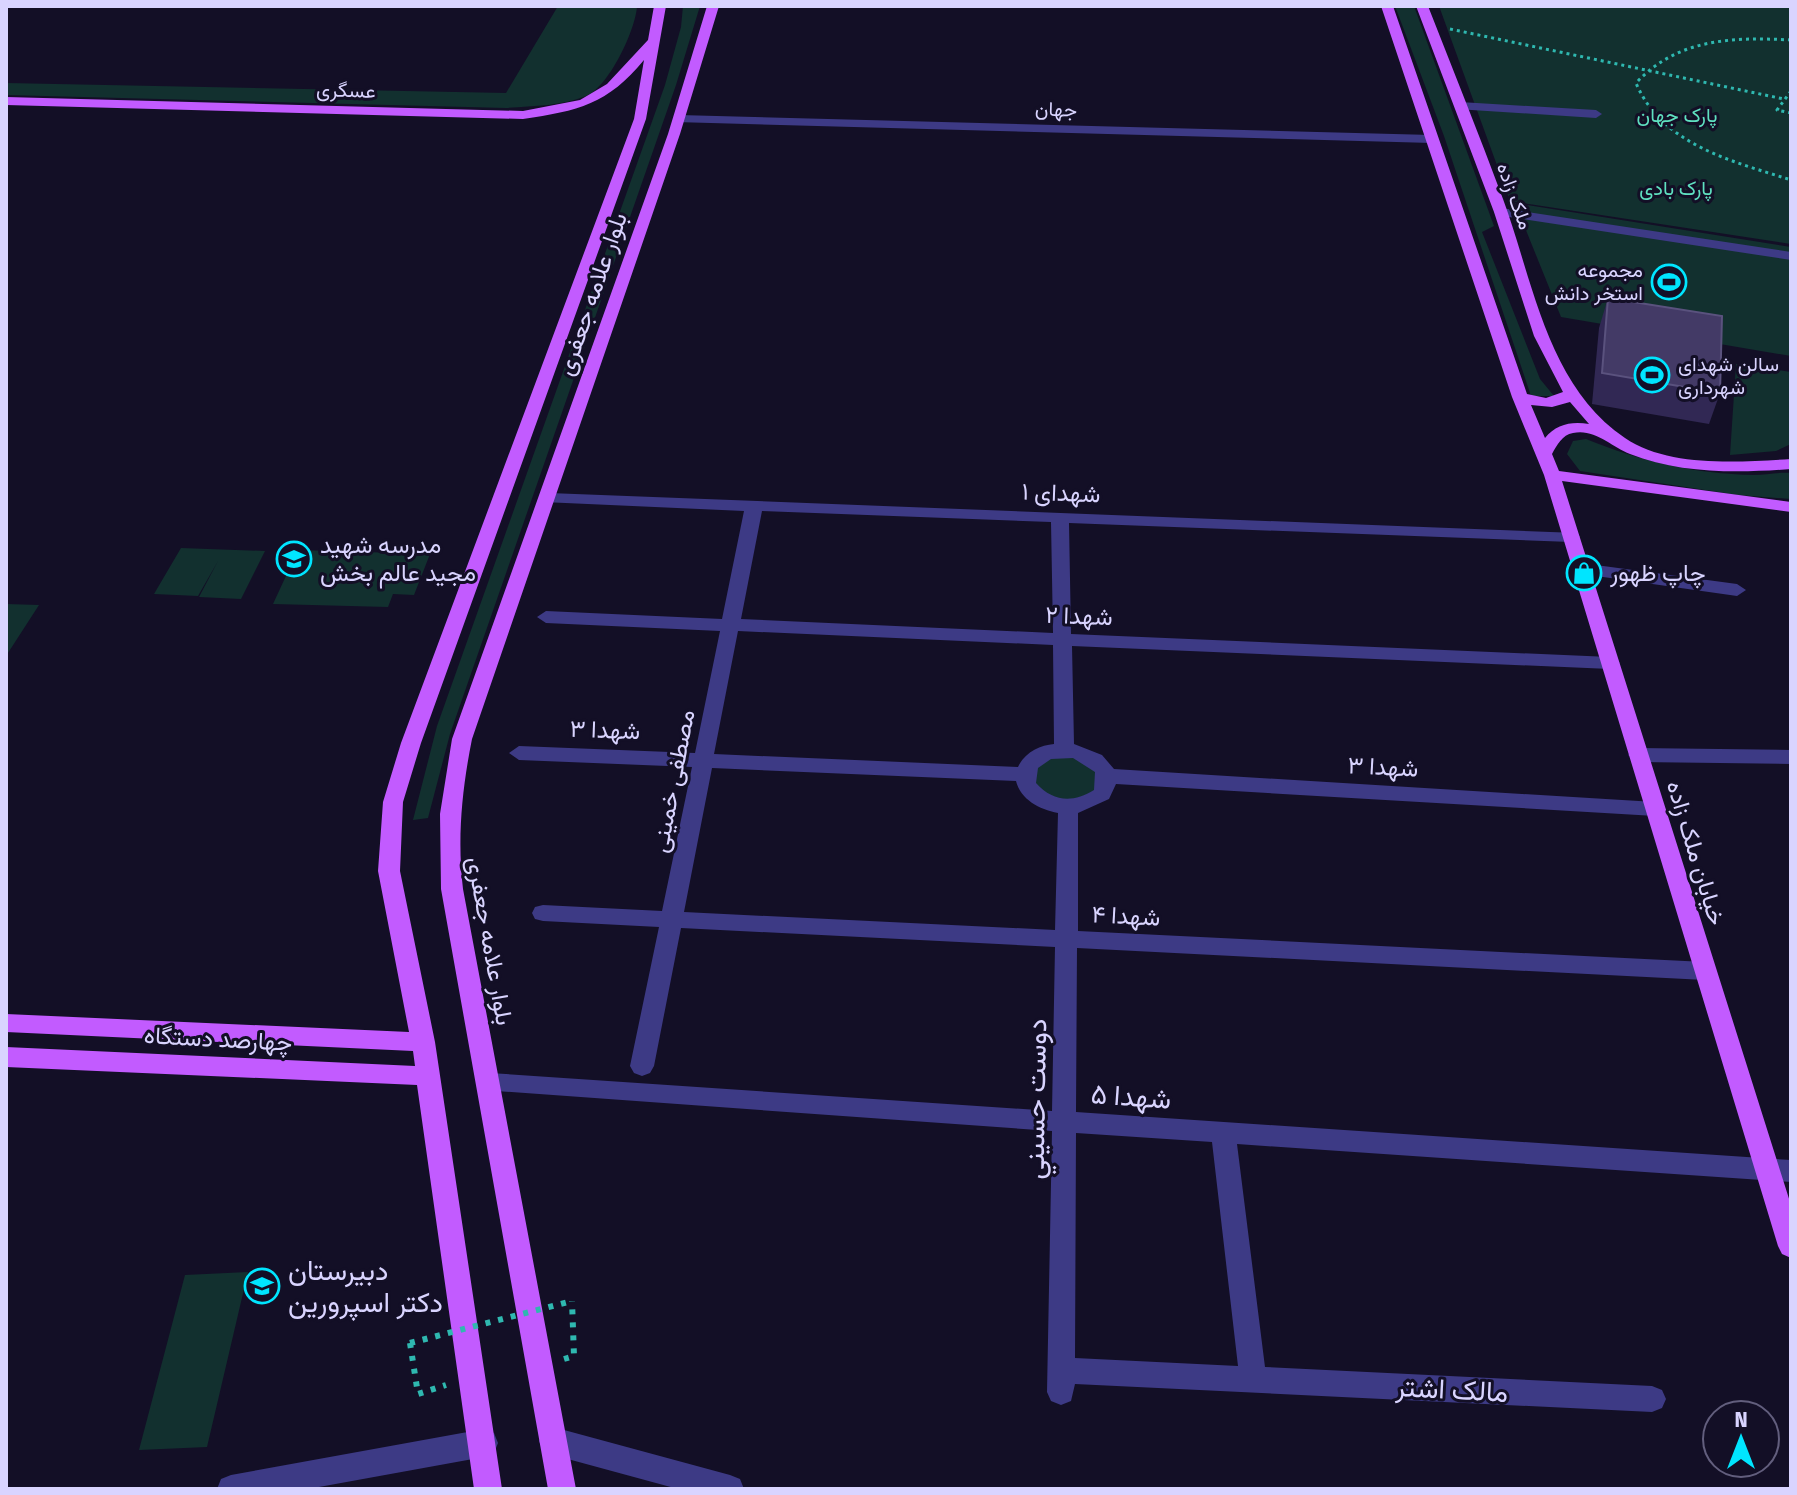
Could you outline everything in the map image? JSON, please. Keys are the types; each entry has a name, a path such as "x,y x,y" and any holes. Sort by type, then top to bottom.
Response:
{"main road":[{"name":"بلوار علامه جعفری","path":"488,1489 484,1443 423,1042 389,871 393,802 411,743 640,119 660,6"},
{"name":"بلوار علامه جعفری","path":"562,1489 452,889 447,854 448,807 462,739 549,498 679,119 713,6"},
{"path":"1387,6 1520,397 1552,475 1791,507"},
{"name":"ملک زاده","path":"1422,6 1501,212 1538,331 1570,395 1618,441 1661,457 1754,467 1791,464"},
{"name":"عسگری","path":"6,101 523,115 574,108 620,84 656,37"},
{"path":"1520,397 1544,403 1561,402 1570,395"},
{"path":"1544,453 1551,437 1564,429 1591,429 1618,441"},
{"name":"خیابان ملک زاده","path":"1552,475 1705,971 1779,1170 1791,1246"},
{"name":"چهارصد دستگاه","path":"6,1023 423,1042"},
{"name":"چهارصد دستگاه","path":"6,1057 428,1076"}],"street":[{"path":"1460,106 1596,114"},
{"name":"جهان","path":"679,119 1432,139"},
{"path":"1501,212 1791,256"},
{"name":"شهدای ۱","path":"549,498 1571,537"},
{"name":"مصطفی خمینی","path":"642,1066 754,506"},
{"path":"1060,517 1064,749"},
{"path":"1581,569 1737,590"},
{"name":"شهدا ۲","path":"546,617 1610,663"},
{"path":"1064,749 1096,759 1107,776 1102,794 1093,802 1068,807 1041,801 1026,784 1025,774 1035,757 1064,749"},
{"name":"شهدا ۳","path":"519,753 1025,774"},
{"path":"1638,755 1791,757"},
{"name":"شهدا ۳","path":"1107,776 1655,809"},
{"name":"دوست حسيني","path":"1061,1381 1068,807"},
{"name":"شهدا ۴","path":"543,913 1705,971"},
{"name":"شهدا ۵","path":"490,1083 1779,1170"},
{"path":"1223,1132 1253,1379"},
{"name":"مالک اشتر","path":"1061,1381 1253,1379 1652,1399"},
{"path":"553,1441 730,1489"},
{"path":"231,1489 484,1443"}],"path":[{"path":"1429,24 1784,99"},
{"path":"1791,40 1694,44 1671,53 1646,70 1636,83 1640,98 1676,132 1709,152 1791,180"},
{"path":"1791,91 1777,110 1791,113"},
{"path":"418,1394 410,1343 572,1301 574,1356"}],"green space":[{"path":"558,6 637,6 620,56 604,81 586,96 557,104 506,108 6,95 6,83 506,93"},
{"path":"683,6 700,6 676,85 450,734 428,818 413,820 437,726 665,85 681,27"},
{"path":"1395,6 1414,6 1494,226 1482,232 1540,379 1554,396 1531,396 1444,136"},
{"name":"پارک جهان","path":"1439,6 1791,6 1791,244 1510,201"},
{"name":"مجموعه استخر دانش","path":"1515,203 1791,247 1791,356 1561,317"},
{"path":"1736,364 1791,372 1791,444 1776,451 1730,455"},
{"path":"1586,439 1647,460 1689,469 1754,475 1791,473 1791,499 1738,495 1580,471 1567,454 1573,441"},
{"path":"181,548 265,551 241,599 199,597 218,561 198,596 154,594"},
{"path":"298,550 430,554 414,595 393,594 388,607 273,604"},
{"path":"6,604 39,605 6,656"},
{"path":"1049,753 1095,762 1097,794 1065,803 1035,790 1032,765"},
{"path":"248,1272 207,1447 139,1450 185,1275"}],"building":[{"path":"1608,298 1722,316 1720,393 1602,373"}],"place":[{"name":"مجموعه استخر دانش","path":"1669,282"},
{"name":"سالن شهدای شهرداری","path":"1652,375"},
{"name":"مدرسه شهید مجید عالم بخش","path":"294,559"},
{"name":"چاپ ظهور","path":"1584,573"},
{"name":"دبیرستان دکتر اسپرورین","path":"262,1286"}],"park label":[{"name":"پارک بادی","path":"1676,188"}]}
